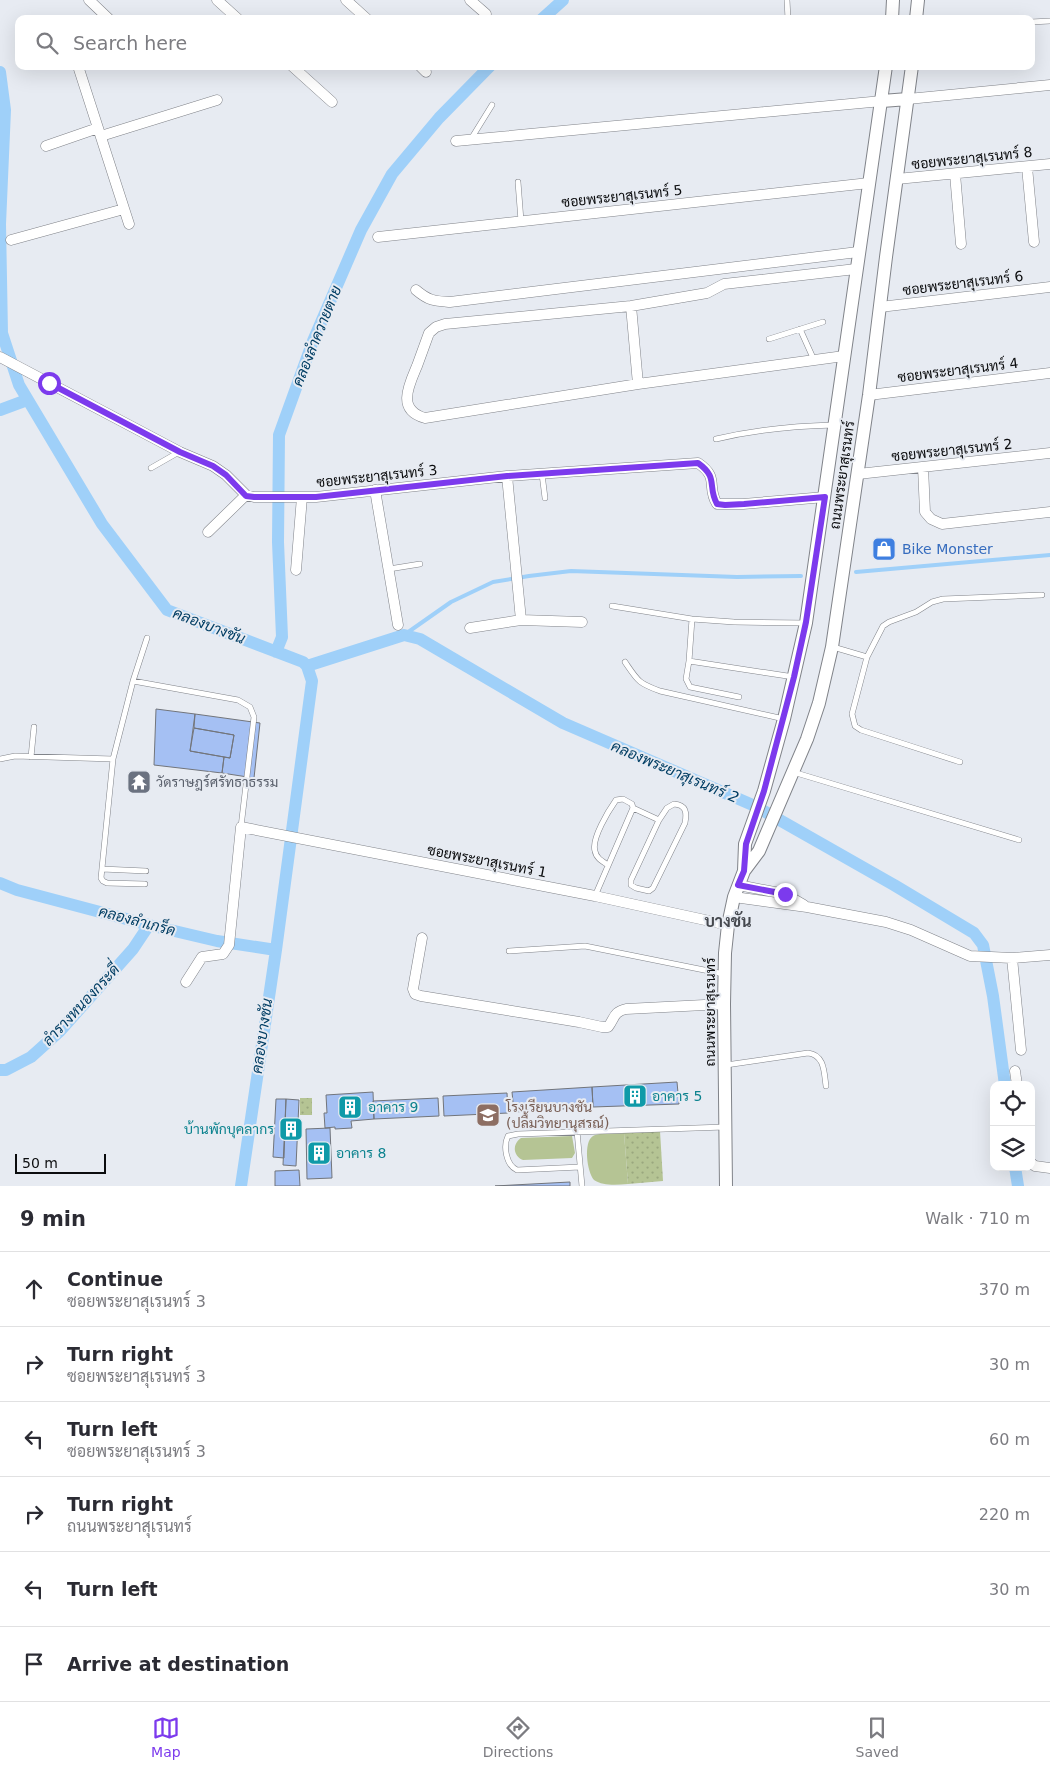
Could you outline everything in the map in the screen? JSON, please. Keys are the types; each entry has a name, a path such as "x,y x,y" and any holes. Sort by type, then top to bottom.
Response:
{"street":[{"path":"88,0 104,15"},
{"path":"217,0 234,15"},
{"path":"346,0 363,15"},
{"path":"470,0 486,14"},
{"path":"892,15 893,0"},
{"path":"916,15 918,0"},
{"path":"79,70 129,224"},
{"path":"296,70 332,102"},
{"name":"ถนนพระยาสุเรนทร์","path":"744,871 746,844 764,791 784,719 806,622 886,70"},
{"name":"ถนนพระยาสุเรนทร์","path":"726,1186 724,974 728,925 738,885 744,871 759,851 807,739 819,703 832,647 869,395 912,70"},
{"path":"456,141 1050,85"},
{"path":"46,146 217,100"},
{"name":"ซอยพระยาสุเรนทร์ 8","path":"897,179 1050,164"},
{"path":"1027,167 1034,242"},
{"path":"955,174 961,244"},
{"name":"ซอยพระยาสุเรนทร์ 5","path":"378,237 869,183"},
{"path":"11,240 124,209"},
{"path":"416,290 426,298 450,302 858,252"},
{"path":"844,356 638,384 425,418 416,415 410,409 407,398 409,386 429,333 436,327 445,324 631,306 708,292 724,284 856,269"},
{"name":"ซอยพระยาสุเรนทร์ 6","path":"880,307 1050,287"},
{"path":"631,306 638,384"},
{"path":"0,357 180,452 213,466 250,496 208,532"},
{"name":"ซอยพระยาสุเรนทร์ 4","path":"869,395 1050,373"},
{"name":"ซอยพระยาสุเรนทร์ 2","path":"858,474 1050,453"},
{"name":"ซอยพระยาสุเรนทร์ 3","path":"250,496 299,498 507,476 698,463 708,470 712,480 713,497 717,504 744,504 825,497"},
{"path":"922,467 925,512 931,519 942,524 1050,512"},
{"path":"507,476 521,620"},
{"path":"375,490 398,625"},
{"path":"296,570 299,498"},
{"path":"470,628 521,620 582,622"},
{"path":"186,982 202,957 223,954 229,945 240,827"},
{"name":"ซอยพระยาสุเรนทร์ 1","path":"240,827 594,896 728,925"},
{"path":"738,885 785,894 807,907"},
{"path":"734,897 807,907 886,922 911,930 970,956 1012,958 1050,955"},
{"path":"422,938 413,989 415,994 421,996 602,1027 608,1027 614,1015 626,1008 724,1004"},
{"path":"1012,958 1021,1050"},
{"path":"1015,1071 1016,1081"},
{"path":"1035,1166 1050,1168"}],"lane":[{"path":"787,0 788,15"},
{"path":"1035,22 1050,21"},
{"path":"470,140 492,105"},
{"path":"518,182 521,221"},
{"path":"769,339 823,322"},
{"path":"800,329 815,360"},
{"path":"716,439 736,434 799,426 834,425"},
{"path":"151,468 180,452"},
{"path":"542,473 545,498"},
{"path":"388,569 420,564"},
{"path":"960,762 861,730 855,726 852,714 867,657 883,626 916,612 932,602 943,599 1042,595"},
{"path":"612,606 692,619 734,622 806,622"},
{"path":"692,619 686,679 690,687 738,698"},
{"path":"145,884 106,883 101,878 113,759 133,681 147,638"},
{"path":"832,647 867,657"},
{"path":"689,661 794,677"},
{"path":"625,662 641,684 646,686 660,691 784,719"},
{"path":"133,681 238,700 250,707 254,717 240,827"},
{"path":"31,757 34,727"},
{"path":"0,759 15,756 113,759"},
{"path":"793,772 1019,840"},
{"path":"608,865 598,858 594,847 597,835 616,800 623,798 632,804 633,808 659,820"},
{"path":"674,804 680,804 684,808 686,814 685,823 657,882 649,891 636,888 631,885 631,880 659,820 667,808 674,804"},
{"path":"594,896 633,808"},
{"path":"102,869 146,871"},
{"path":"509,951 585,946 724,974"},
{"path":"725,1065 808,1053 816,1054 820,1058 826,1086"},
{"path":"580,1167 517,1170 508,1161 506,1140 512,1134 726,1127"},
{"path":"577,1131 582,1186"}],"green space":[{"path":"300,1098 312,1098 312,1115 300,1115"},
{"path":"660,1131 663,1181 628,1184 624,1133"},
{"path":"624,1133 628,1184 614,1185 594,1180 589,1171 587,1157 590,1139 600,1134"},
{"path":"572,1136 575,1153 572,1158 523,1160 517,1156 515,1150 516,1143 521,1138"}],"building":[{"path":"156,709 195,714 190,751 224,757 222,773 154,765"},
{"path":"195,714 260,723 254,778 222,773 224,757 230,758 234,735 194,728"},
{"path":"194,728 234,735 230,758 190,751"},
{"name":"อาคาร 5","path":"677,1082 679,1104 593,1107 592,1087"},
{"path":"592,1087 593,1107 514,1112 512,1092"},
{"name":"อาคาร 9","path":"373,1092 374,1119 351,1121 352,1128 325,1128 324,1113 327,1113 326,1095"},
{"path":"507,1093 508,1113 444,1116 443,1096"},
{"path":"438,1098 439,1116 374,1119 373,1101"},
{"name":"บ้านพักบุคลากร","path":"276,1099 286,1099 284,1158 273,1157"},
{"name":"บ้านพักบุคลากร","path":"286,1099 299,1100 296,1166 283,1165"},
{"name":"อาคาร 8","path":"330,1128 332,1178 307,1179 306,1129"},
{"path":"299,1170 300,1186 275,1186 275,1171"},
{"path":"570,1182 570,1186 495,1186 513,1185"}],"waterway":[{"name":"คลองลำควายตาย","path":"546,15 563,0"},
{"name":"คลองลำควายตาย","path":"276,652 282,637 278,542 279,435 313,341 361,230 392,174 439,118 486,70"},
{"name":"คลองบางชัน","path":"0,72 5,110 0,224 2,333 19,385 102,524 167,610 303,662 307,666 312,681 276,950 241,1186"},
{"path":"0,410 27,400"},
{"path":"856,572 1050,555"},
{"path":"404,635 451,602 493,582 529,576 571,571 737,577 801,576"},
{"name":"คลองพระยาสุเรนทร์ 2","path":"307,666 404,635 420,639 563,723 755,806 894,885 974,933 983,945 993,996 1004,1081"},
{"name":"คลองลำเกร็ด","path":"0,883 17,890 149,925 217,941 276,950"},
{"name":"ลำรางหนองกระดี่","path":"0,1070 6,1070 31,1057 60,1031 133,949 149,925"},
{"name":"คลองพระยาสุเรนทร์ 2","path":"1016,1171 1018,1186"}],"place":[{"name":"Bike Monster","path":"884,549"},
{"name":"วัดราษฎร์ศรัทธาธรรม","path":"139,782"},
{"name":"อาคาร 5","path":"635,1096"},
{"name":"อาคาร 9","path":"350,1107"},
{"name":"โรงเรียนบางชัน (ปลื้มวิทยานุสรณ์)","path":"488,1115"},
{"name":"บ้านพักบุคลากร","path":"291,1129"},
{"name":"อาคาร 8","path":"319,1153"}],"district":[{"name":"บางชัน","path":"728,921"}],"route":[{"path":"49,383 180,452 213,466 226,475 246,496 275,498 316,497 507,476 698,463 708,470 712,480 713,497 717,504 744,504 825,497 806,622 794,677 764,791 746,844 744,871 738,885 785,894"}]}
